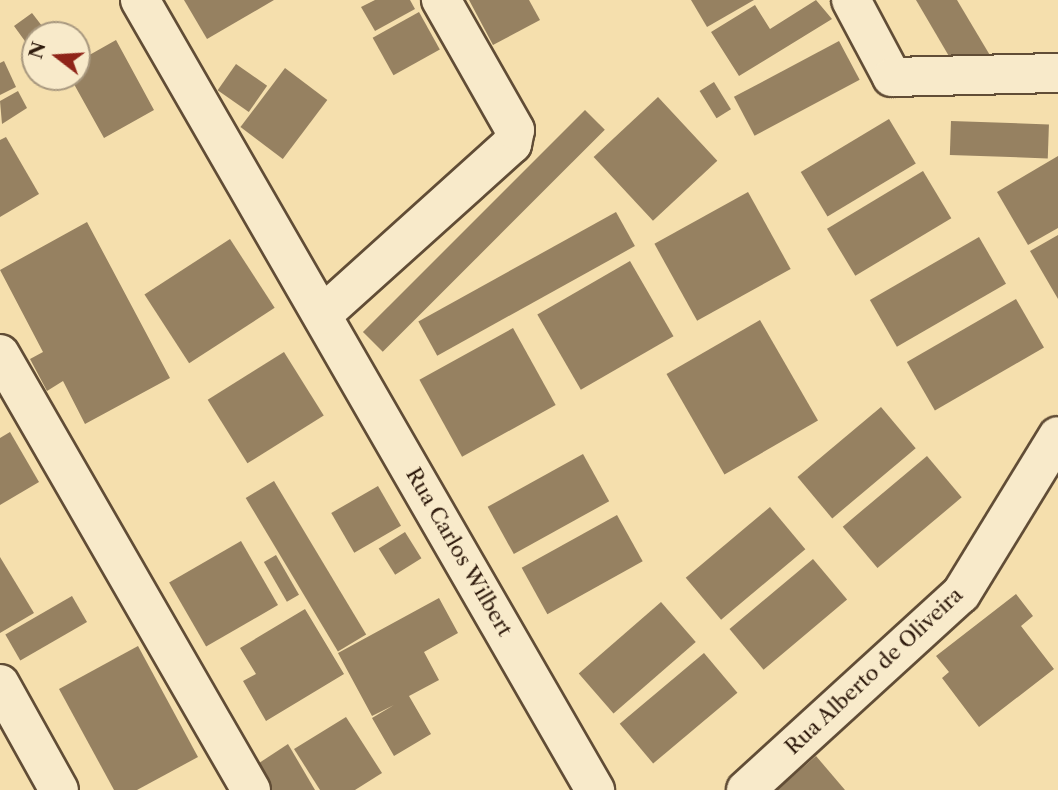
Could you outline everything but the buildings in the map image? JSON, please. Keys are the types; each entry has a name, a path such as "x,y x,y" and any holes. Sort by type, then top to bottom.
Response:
{"street":[{"name":"Rua Carlos Wilbert","path":"140,0 595,790"},
{"path":"322,315 512,144 515,130 441,0"},
{"path":"852,0 892,77 1058,74"},
{"path":"0,354 251,790"},
{"name":"Rua Alberto de Oliveira","path":"746,790 961,594 1058,436"},
{"path":"0,684 59,790"}]}
